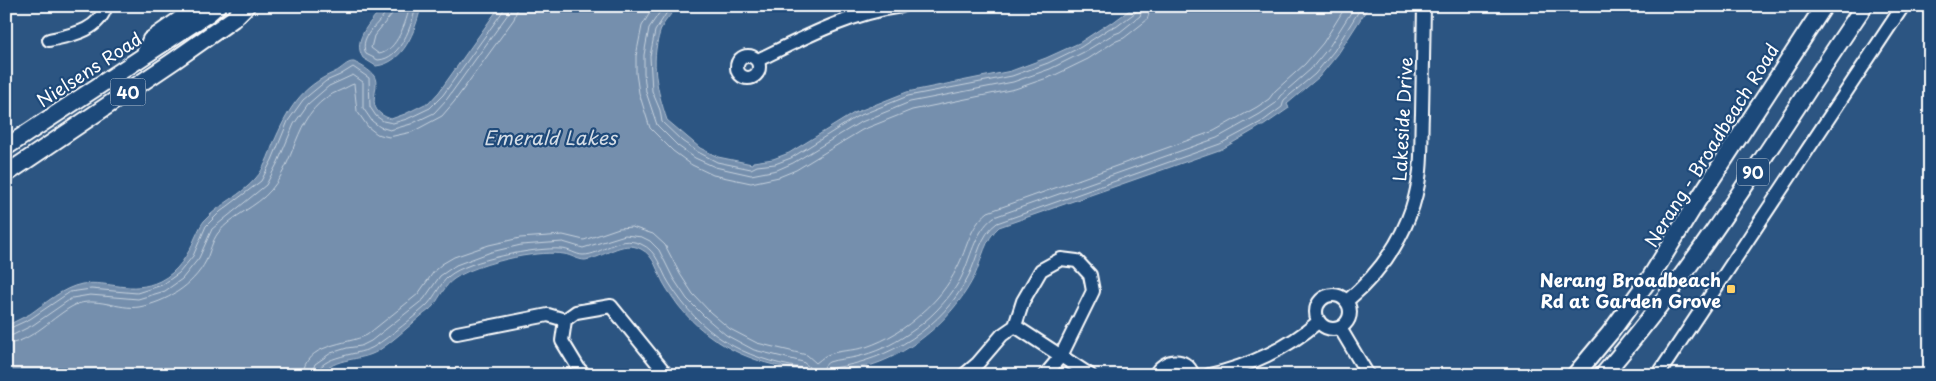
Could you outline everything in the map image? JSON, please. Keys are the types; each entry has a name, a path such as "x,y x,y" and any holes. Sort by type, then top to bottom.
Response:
{"main road":[{"name":"Nielsens Road","path":"6,147 142,58 217,6"},
{"name":"40","path":"6,174 175,60 233,19 246,6"},
{"name":"Nerang - Broadbeach Road","path":"1575,375 1610,333 1650,278 1696,203 1824,6"},
{"name":"90","path":"1603,375 1669,295 1723,218 1864,6"}],"street":[{"path":"49,40 76,34 89,28 103,15 106,6"},
{"path":"142,58 149,39 196,6"},
{"path":"758,60 828,26 861,15 902,6"},
{"name":"Lakeside Drive","path":"1347,301 1362,288 1385,262 1405,228 1413,208 1420,171 1424,6"},
{"path":"1658,375 1903,6"},
{"path":"964,375 978,363 1002,335 1015,326 1023,301 1041,270 1061,259 1077,261 1090,275 1093,291 1061,356 1045,375"},
{"path":"1337,295 1347,301 1350,308 1350,317 1340,328 1328,329 1318,322 1315,310 1323,297 1337,295"},
{"path":"585,375 579,369 562,341 565,320 576,312 610,306 667,375"},
{"path":"457,333 548,315 565,320"},
{"path":"1209,375 1232,370 1277,350 1307,332 1318,322"},
{"path":"1015,326 1090,375"},
{"path":"1340,328 1368,375"},
{"path":"1155,375 1165,363 1172,361 1186,365 1193,375"}],"water":[{"path":"384,6 421,7 412,35 401,52 386,64 376,66 363,58 360,44 361,37 369,23"},
{"name":"Emerald Lakes","path":"500,6 677,6 661,29 655,55 660,98 667,120 700,148 718,157 752,164 753,162 773,159 789,153 854,113 907,92 1011,71 1046,58 1079,43 1112,23 1135,6 1369,6 1338,54 1319,77 1287,104 1289,108 1263,126 1222,149 999,227 990,237 967,290 945,318 903,351 872,365 818,371 766,363 741,354 717,341 696,325 678,305 664,284 650,256 641,249 627,246 592,259 585,260 554,253 538,254 506,259 468,271 451,282 431,308 384,347 363,357 333,365 321,375 6,375 6,326 30,314 54,296 82,284 92,283 139,287 160,281 172,273 186,257 204,221 244,190 259,174 290,110 304,92 313,85 347,64 354,62 374,76 376,87 374,99 377,110 382,115 391,119 405,114 428,104 439,92"}],"place":[{"name":"Nerang Broadbeach Rd at Garden Grove","path":"1731,289"}]}
